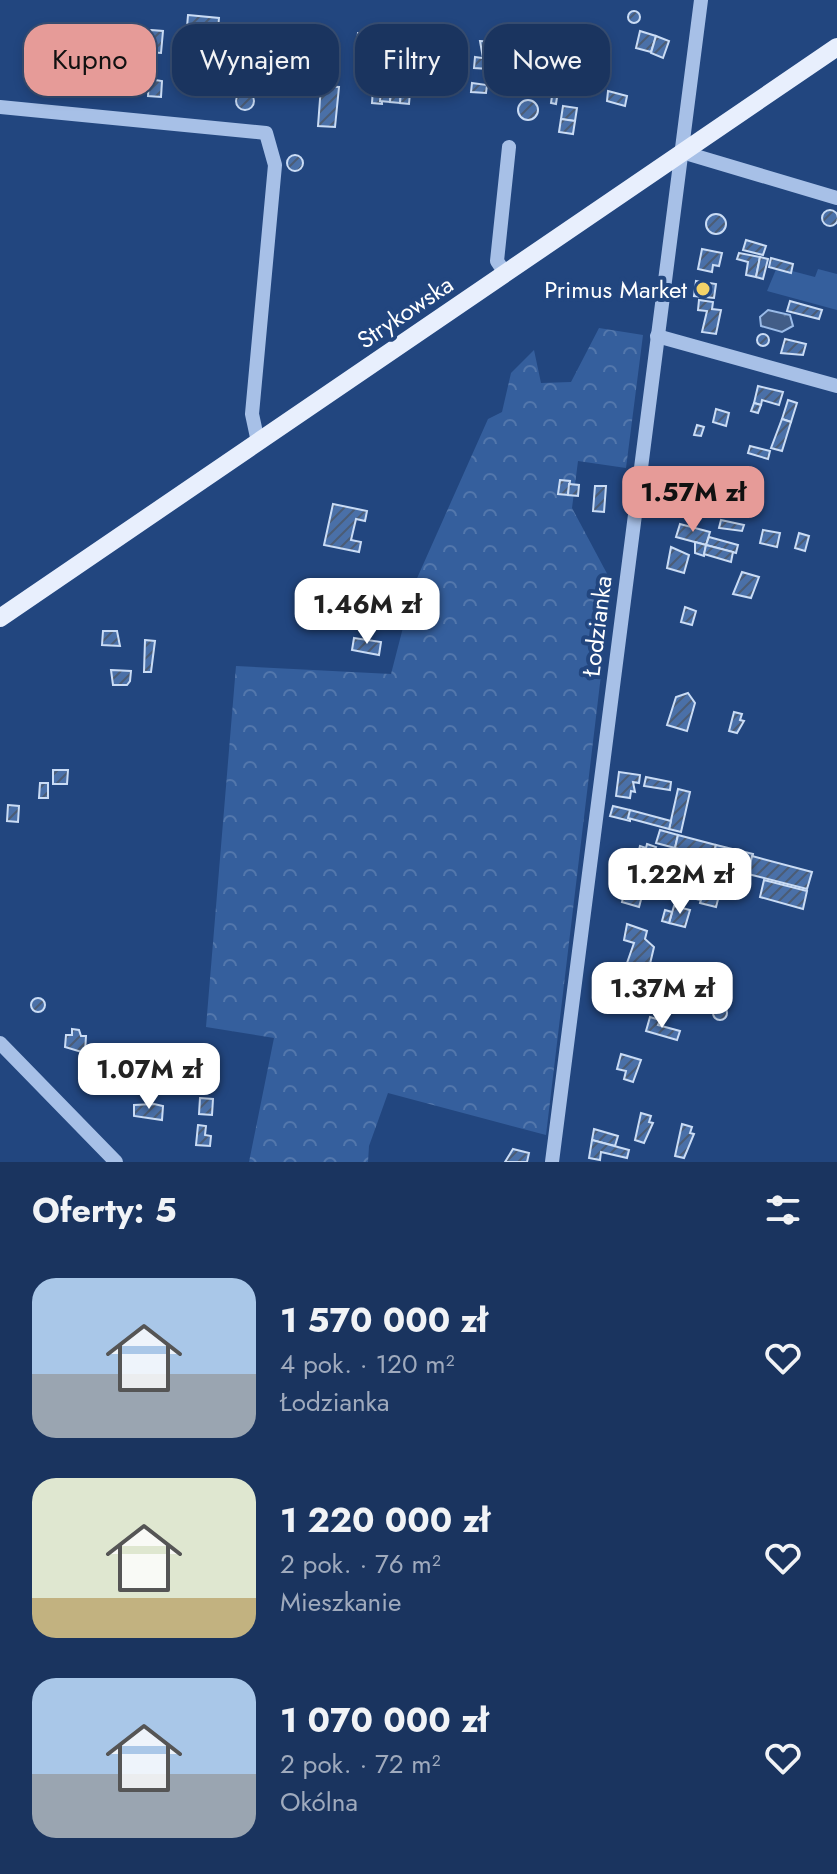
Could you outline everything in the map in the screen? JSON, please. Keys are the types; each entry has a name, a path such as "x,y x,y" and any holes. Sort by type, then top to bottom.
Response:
{"main road":[{"name":"Strykowska","path":"0,618 837,47"}],"street":[{"name":"Łodzianka","path":"552,1162 701,0"},
{"path":"0,107 266,133 275,165 252,414 258,442"},
{"path":"505,273 497,261 509,147"},
{"path":"682,152 729,169 837,198"},
{"path":"657,336 837,386"},
{"path":"0,1043 116,1162"}],"green space":[{"path":"777,267 815,277 818,269 837,274 837,310 767,291"},
{"path":"599,328 643,335 626,468 578,461 572,508 612,583 546,1135 388,1093 369,1146 368,1162 249,1162 274,1038 206,1027 236,666 391,674 414,585 488,419 502,412 511,373 534,350 541,383 571,382"}],"water":[{"path":"768,310 790,315 793,326 782,332 761,326 760,317"}],"building":[{"path":"634,11 640,17 634,23 628,17"},
{"path":"188,15 219,18 218,24 187,24"},
{"path":"156,30 163,31 161,53 156,53"},
{"path":"640,31 656,36 651,52 636,48"},
{"path":"656,36 669,41 663,58 651,53"},
{"path":"480,41 484,41 483,58"},
{"path":"475,57 484,58 484,69 474,68"},
{"path":"156,80 162,81 161,97 148,96 156,96"},
{"path":"472,83 484,85 484,93 471,92"},
{"path":"610,92 627,96 625,106 607,101"},
{"path":"237,96 254,97 254,105 249,110 241,110 236,105"},
{"path":"320,96 338,96 335,127 318,126"},
{"path":"372,96 381,96 382,104 372,103"},
{"path":"380,96 390,96 390,102 380,101"},
{"path":"390,96 401,96 400,103 390,102"},
{"path":"401,96 410,96 409,104 400,103"},
{"path":"528,100 535,103 538,110 535,117 528,120 521,117 518,110 521,103"},
{"path":"563,106 577,108 575,121 561,119"},
{"path":"561,119 575,121 573,134 559,132"},
{"path":"295,155 301,157 301,169 295,171 289,169 287,163 289,157"},
{"path":"830,210 836,212 836,224 830,226 824,224 822,218 824,212"},
{"path":"716,214 723,217 726,224 723,231 716,234 709,231 706,224 709,217"},
{"path":"746,240 766,246 763,255 743,250"},
{"path":"702,249 722,253 719,266 713,265 712,272 698,269"},
{"path":"739,253 760,257 756,277 746,275 748,262 737,259"},
{"path":"760,257 768,259 763,279 756,277"},
{"path":"771,258 793,264 791,273 769,267"},
{"path":"696,281 716,284 714,298 694,296"},
{"path":"699,300 713,302 712,309 721,310 716,334 702,332 707,311 698,310"},
{"path":"790,301 822,310 819,319 787,311"},
{"path":"763,334 769,340 763,346 757,340"},
{"path":"785,339 806,344 803,355 781,353"},
{"path":"758,386 783,392 779,405 762,400 761,405 754,403"},
{"path":"788,400 797,403 791,422 782,419"},
{"path":"754,403 761,405 758,413 751,411"},
{"path":"716,409 729,413 726,426 713,422"},
{"path":"782,419 791,422 782,451 771,448"},
{"path":"697,425 704,427 701,436 694,435"},
{"path":"750,446 770,451 768,459 748,453"},
{"path":"560,480 570,481 568,495 558,494"},
{"path":"569,484 579,485 578,496 568,495"},
{"path":"595,486 606,486 604,512 593,511"},
{"path":"333,504 367,511 365,521 356,519 351,540 361,542 359,552 324,545"},
{"path":"721,520 744,525 742,531 719,528"},
{"path":"680,524 710,532 706,545 676,537"},
{"path":"763,530 780,533 777,547 760,543"},
{"path":"799,533 809,536 805,551 795,548"},
{"path":"709,537 738,545 736,553 706,545"},
{"path":"695,542 706,545 704,556 695,553"},
{"path":"706,545 733,552 731,562 704,554"},
{"path":"671,547 689,555 684,573 667,568"},
{"path":"742,572 759,577 751,598 733,594"},
{"path":"361,604 371,606 368,624 357,622"},
{"path":"685,607 696,611 692,625 681,622"},
{"path":"103,631 117,631 120,646 102,645"},
{"path":"354,638 381,642 379,655 352,650"},
{"path":"145,640 155,641 151,672 144,672"},
{"path":"111,670 131,671 130,681 127,685 113,685"},
{"path":"688,693 695,703 687,731 667,725 676,697"},
{"path":"734,712 742,714 740,720 744,721 737,733 729,731"},
{"path":"53,770 68,770 67,784 53,784"},
{"path":"619,772 640,775 639,783 633,782 635,792 631,791 630,798 616,796"},
{"path":"646,777 671,782 670,790 644,786"},
{"path":"40,783 48,783 48,798 39,798"},
{"path":"678,789 690,792 681,832 669,829"},
{"path":"8,805 19,806 18,822 7,821"},
{"path":"613,806 630,810 630,821 610,816"},
{"path":"630,810 671,821 669,829 628,818"},
{"path":"660,830 678,835 675,848 656,843"},
{"path":"678,835 716,845 704,889 691,885 693,875 676,871 682,850 675,848"},
{"path":"647,844 656,847 649,864 636,860 640,846 646,848"},
{"path":"716,845 753,854 751,863 740,859 738,865 727,865 716,907 700,903"},
{"path":"752,856 812,872 807,889 748,874"},
{"path":"764,880 807,891 803,909 760,897"},
{"path":"626,885 644,889 639,907 622,902"},
{"path":"690,885 704,889 701,900 687,897"},
{"path":"728,885 742,889 739,898 726,893"},
{"path":"674,906 690,910 685,927 669,923"},
{"path":"665,910 672,912 669,923 662,921"},
{"path":"627,924 647,931 645,939 654,947 649,968 627,963 634,943 624,940"},
{"path":"38,998 45,1005 38,1012 31,1005"},
{"path":"720,1006 727,1013 720,1020 713,1013"},
{"path":"650,1017 660,1020 658,1025 680,1031 677,1040 646,1031"},
{"path":"72,1029 86,1036 85,1053 65,1047 66,1035 72,1035"},
{"path":"621,1054 641,1060 633,1082 624,1079 626,1071 617,1069"},
{"path":"200,1098 213,1099 212,1115 199,1114"},
{"path":"134,1105 163,1106 162,1120 134,1116"},
{"path":"641,1113 651,1116 649,1122 653,1123 644,1143 635,1140"},
{"path":"682,1124 692,1127 690,1133 694,1134 684,1158 675,1156"},
{"path":"198,1125 206,1126 205,1135 211,1136 210,1146 196,1145"},
{"path":"594,1129 618,1136 615,1146 592,1140"},
{"path":"592,1140 629,1150 627,1158 601,1152 600,1160 589,1158"},
{"path":"513,1149 529,1153 527,1162 505,1162"}],"place":[{"name":"Primus Market","path":"703,289"}]}
